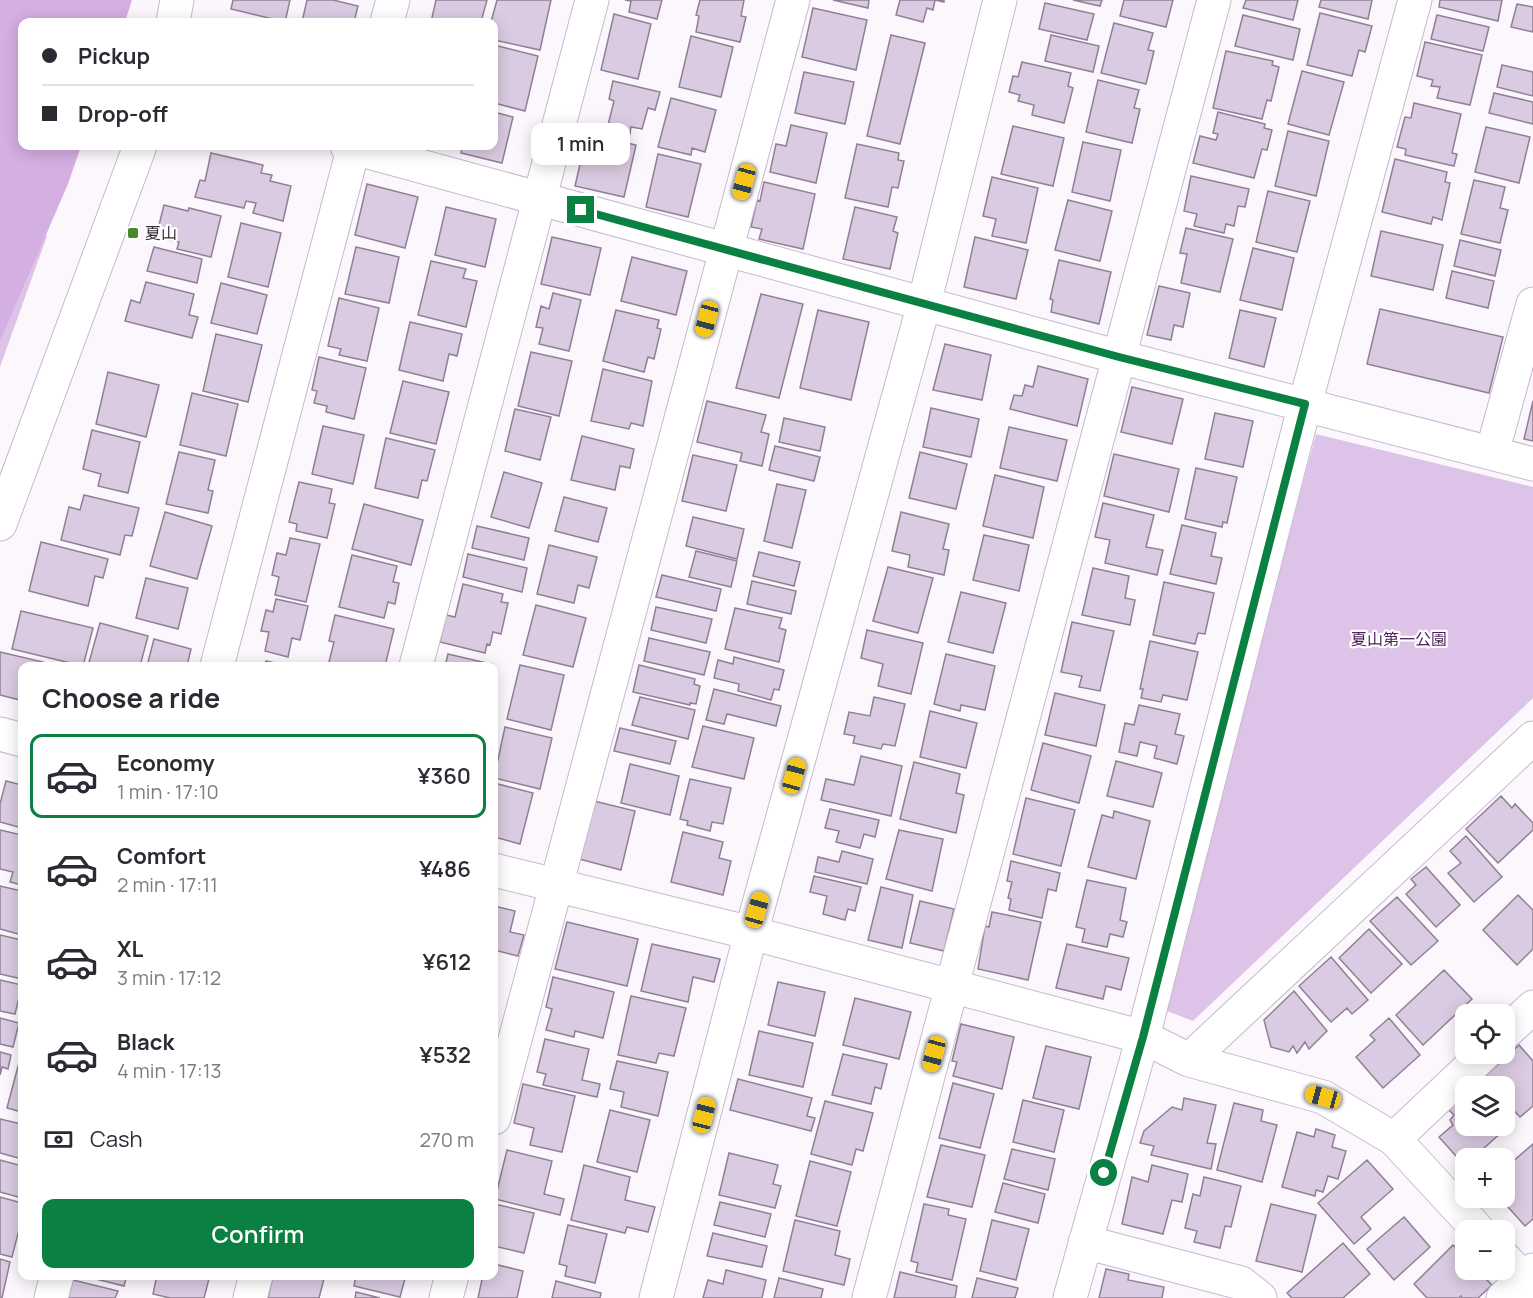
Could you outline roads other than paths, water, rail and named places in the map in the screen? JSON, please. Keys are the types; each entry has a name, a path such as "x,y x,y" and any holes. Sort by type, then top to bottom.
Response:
{"street":[{"path":"174,18 177,0"},
{"path":"388,18 393,0"},
{"path":"417,662 592,0"},
{"path":"498,1103 794,0"},
{"path":"656,1298 751,933 924,304 1000,0"},
{"path":"869,1298 1214,0"},
{"path":"1070,1298 1143,1037 1305,404 1415,0"},
{"path":"0,524 139,150"},
{"path":"219,662 350,150"},
{"path":"365,150 726,251 1119,357 1533,464"},
{"path":"1492,453 1533,304"},
{"path":"0,734 18,739"},
{"path":"1189,1060 1533,738"},
{"path":"498,871 751,933 1143,1037 1189,1060 1323,1097 1394,1139 1469,1220"},
{"path":"1515,1024 1533,1007"},
{"path":"1394,1139 1473,1064"},
{"path":"1085,1242 1241,1283 1260,1298"},
{"path":"51,1298 56,1280"},
{"path":"250,1298 255,1280"},
{"path":"446,1298 451,1280"}],"place":[{"name":"夏山","path":"133,233"}],"park label":[{"name":"夏山第一公園","path":"1399,639"}]}
